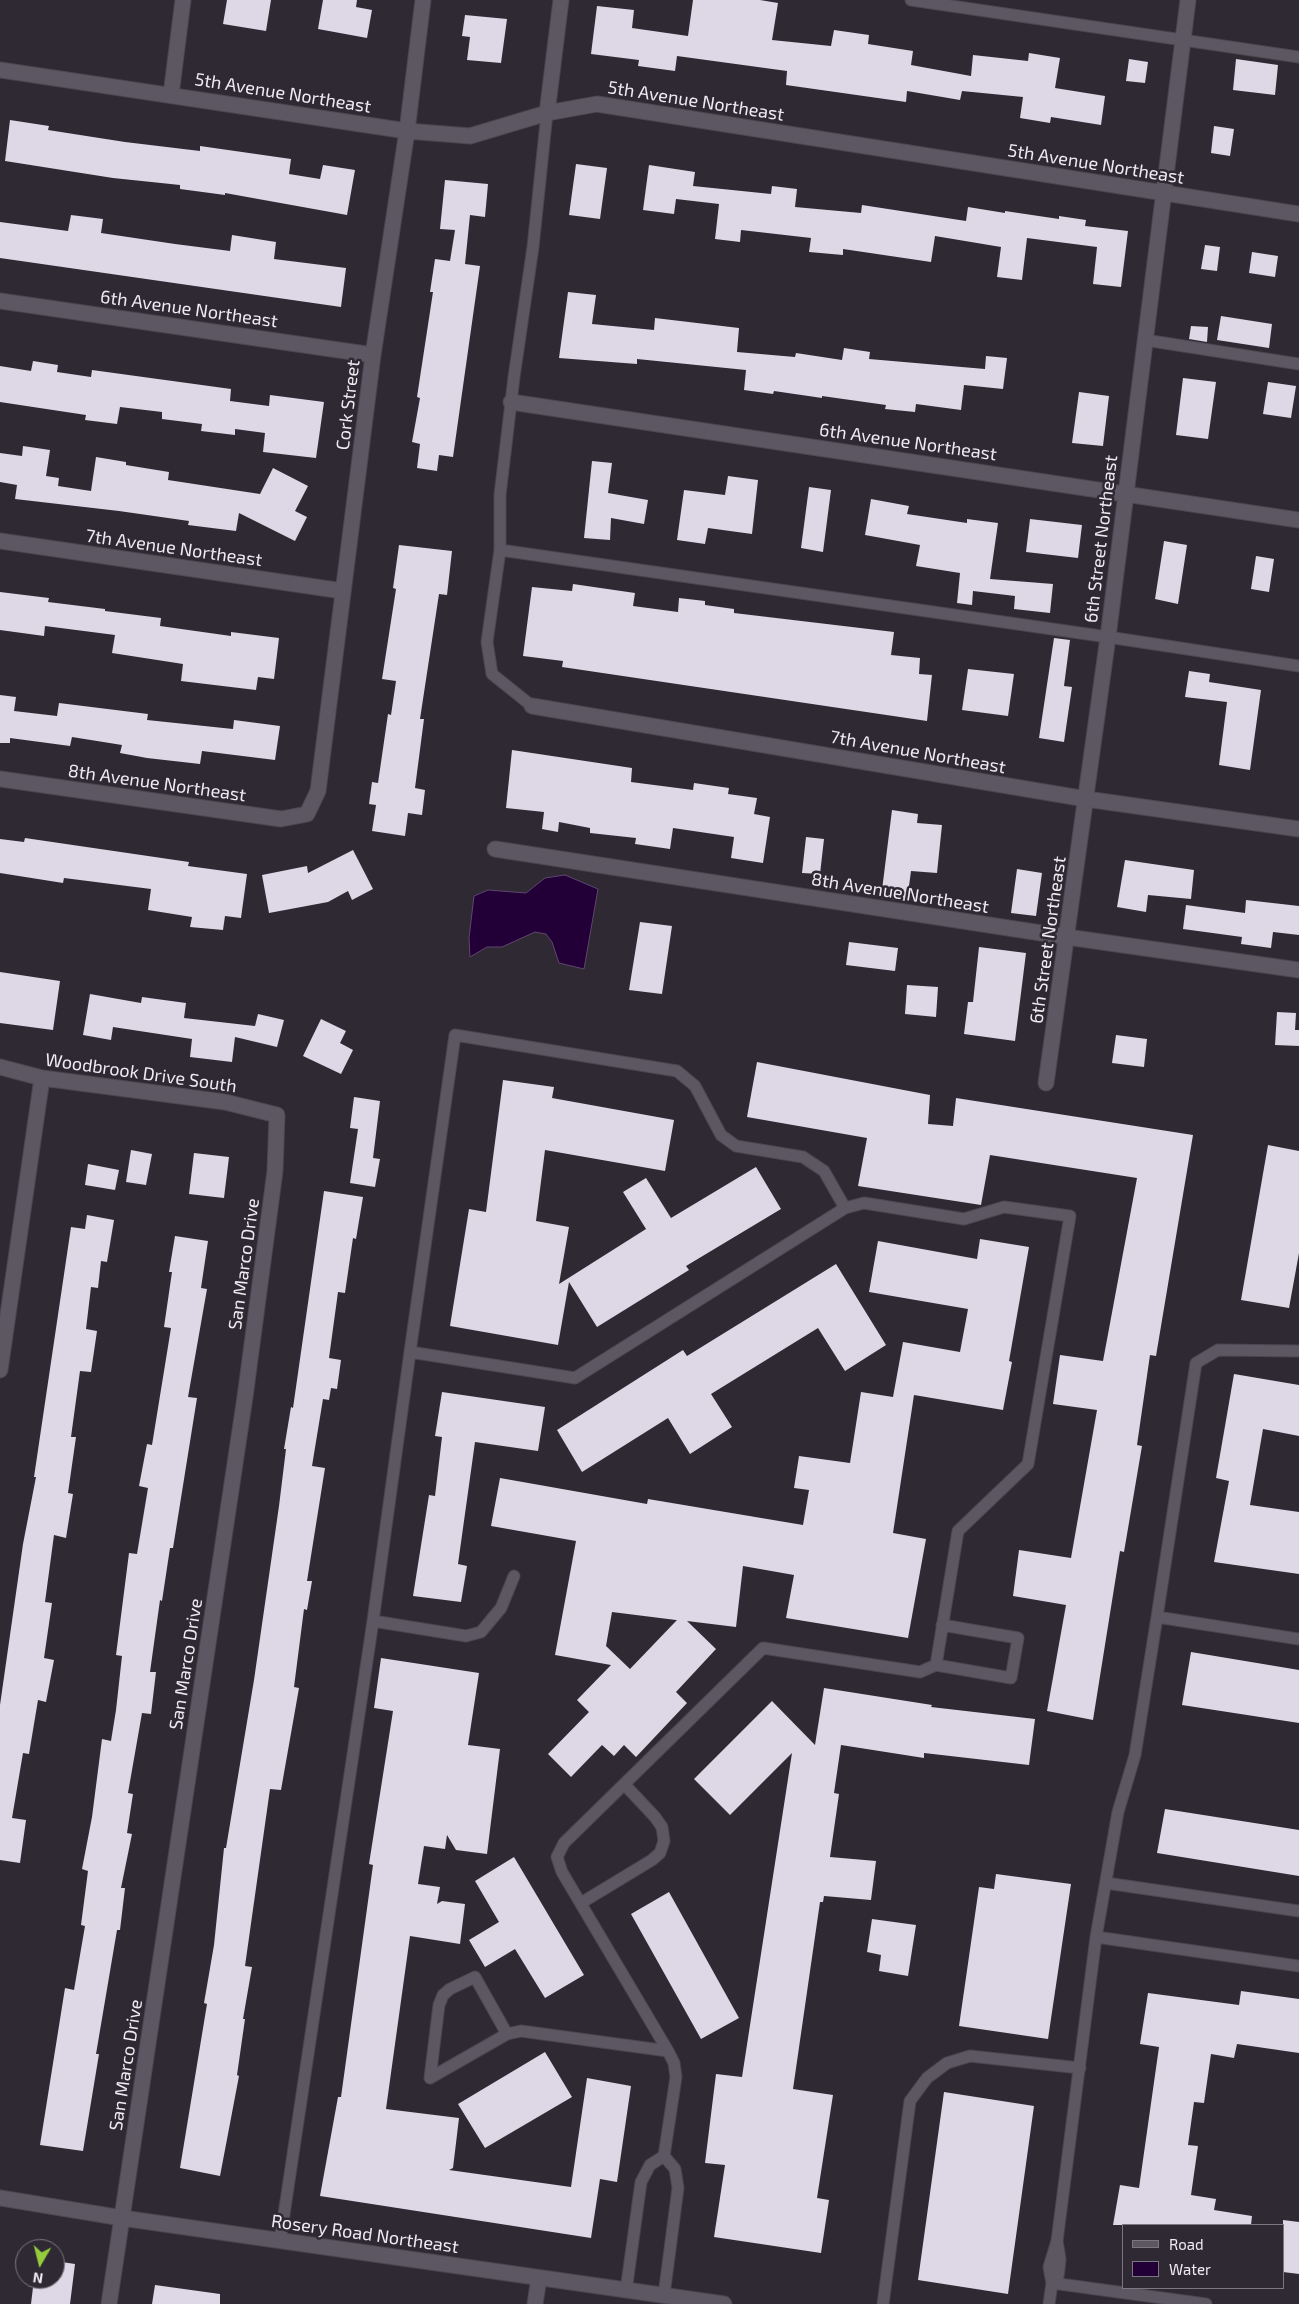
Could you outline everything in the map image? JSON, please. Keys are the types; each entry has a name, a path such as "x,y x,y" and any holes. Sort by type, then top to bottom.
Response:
{"street":[{"path":"171,95 183,0"},
{"name":"Cork Street","path":"307,814 318,791 373,355 407,131 423,0"},
{"path":"546,113 560,0"},
{"name":"6th Street Northeast","path":"1046,1083 1108,637 1188,0"},
{"name":"5th Avenue Northeast","path":"0,70 407,131 470,136 546,113 597,104 1299,214"},
{"name":"6th Avenue Northeast","path":"0,301 373,355"},
{"name":"6th Avenue Northeast","path":"511,402 1299,520"},
{"name":"7th Avenue Northeast","path":"0,541 343,591"},
{"name":"7th Avenue Northeast","path":"532,706 1086,799 1299,829"},
{"name":"8th Avenue Northeast","path":"0,779 281,819 307,814"},
{"name":"8th Avenue Northeast","path":"495,850 1067,937 1299,970"},
{"name":"Woodbrook Drive South","path":"0,1068 42,1078 225,1102 277,1115"},
{"path":"0,1370 5,1306 42,1078"},
{"name":"San Marco Drive","path":"109,2304 245,1398 275,1171 277,1115"},
{"name":"Rosery Road Northeast","path":"0,2198 122,2218 724,2304"},
{"path":"535,2304 538,2278"}],"lane":[{"path":"911,0 1299,57"},
{"path":"532,706 492,674 487,642 500,550 500,496 533,247 546,113"},
{"path":"1145,340 1299,364"},
{"path":"500,550 1299,666"},
{"path":"280,2241 373,1621 455,1035 677,1071 695,1086 721,1135 736,1146 803,1157 824,1171 845,1208"},
{"path":"410,1352 575,1378 845,1208 864,1203 964,1219 1004,1207 1070,1216 1028,1464 958,1531 936,1665"},
{"path":"1049,2304 1052,2283 1058,2276 1059,2269 1060,2259 1057,2240 1096,1937 1118,1812 1135,1754 1196,1363 1218,1350 1299,1350"},
{"path":"373,1621 466,1636 481,1632 501,1608 514,1576"},
{"path":"1157,1617 1299,1639"},
{"path":"626,2290 641,2182 650,2165 664,2156 676,2077 674,2063 582,1903 562,1872 557,1857 564,1843 763,1648 920,1672 936,1665 1011,1678 1018,1638 942,1625"},
{"path":"582,1903 660,1854 664,1841 662,1827 624,1784"},
{"path":"1106,1883 1299,1911"},
{"path":"1096,1937 1299,1966"},
{"path":"507,2034 475,1977 450,1989 443,1995 439,2005 430,2078 507,2034 521,2031 668,2051"},
{"path":"883,2304 904,2132 910,2101 927,2078 947,2063 970,2056 1080,2068"},
{"path":"664,2156 675,2169 678,2188 664,2296"},
{"path":"1052,2283 1206,2304"}],"water":[{"path":"565,875 598,889 584,969 559,963 552,942 546,934 535,932 502,947 487,947 470,957 469,938 474,896 488,890 526,893 545,878"}],"building":[{"path":"227,0 271,0 266,31 223,24"},
{"path":"323,0 357,0 356,7 372,10 367,38 318,29"},
{"path":"693,0 760,0 778,3 772,40 831,46 834,30 869,35 868,44 913,51 911,65 971,76 973,55 1028,61 1029,53 1060,58 1055,88 1105,96 1101,125 1051,117 1050,123 1020,118 1023,97 962,91 960,100 907,91 906,102 786,85 787,71 677,56 675,71 638,66 639,60 591,54 597,6 634,10 632,28 688,36"},
{"path":"465,15 507,19 501,63 467,60 470,37 462,36"},
{"path":"1129,59 1148,62 1145,83 1126,81"},
{"path":"1236,59 1278,65 1275,95 1233,90"},
{"path":"10,120 49,126 48,130 125,142 200,151 200,146 291,159 289,174 320,179 323,165 355,170 347,215 225,193 225,195 180,189 180,185 113,178 5,161"},
{"path":"1214,126 1234,129 1230,156 1211,153"},
{"path":"576,164 607,168 600,219 569,215"},
{"path":"649,165 695,172 693,186 771,194 772,186 797,189 795,207 861,213 862,205 966,221 968,207 1059,219 1059,216 1086,220 1085,226 1128,231 1121,287 1093,284 1097,247 1027,238 1022,280 997,277 1001,247 935,236 931,262 843,249 843,255 809,252 811,238 741,230 740,242 715,239 719,204 676,199 674,214 643,210"},
{"path":"445,180 488,184 485,217 470,215 465,264 480,266 453,457 439,455 437,471 417,468 420,444 412,442 420,398 417,397 433,292 430,292 435,259 450,261 455,230 440,229"},
{"path":"71,215 103,219 101,233 175,244 230,251 232,235 276,242 274,259 346,268 341,307 0,258 0,222 68,231"},
{"path":"1205,245 1220,247 1217,271 1201,269"},
{"path":"1252,252 1278,256 1275,277 1249,273"},
{"path":"568,292 596,295 592,324 654,330 655,318 739,328 737,352 795,357 796,353 842,360 844,348 870,352 869,359 985,369 986,356 1007,358 1003,389 964,385 961,410 916,404 915,412 885,409 886,405 822,396 822,398 774,391 773,394 744,390 746,370 637,359 637,364 559,358"},
{"path":"1221,316 1272,324 1269,348 1217,340"},
{"path":"1191,326 1208,327 1207,342 1189,339"},
{"path":"33,361 58,365 57,372 91,377 92,370 231,389 230,401 269,406 270,395 324,402 316,458 263,452 265,433 235,429 235,435 201,431 202,424 162,419 162,412 120,407 117,424 85,420 86,415 0,402 0,366 31,371"},
{"path":"1183,378 1216,382 1208,439 1176,435"},
{"path":"1268,382 1296,386 1291,418 1263,414"},
{"path":"1079,392 1109,396 1103,446 1072,443"},
{"path":"23,446 50,450 46,476 59,478 58,486 91,491 96,457 126,462 126,465 169,472 168,480 260,494 273,468 308,486 295,511 307,517 295,541 239,513 236,531 188,525 189,521 15,499 17,485 0,482 0,453 22,456"},
{"path":"592,461 612,463 608,493 648,500 644,524 611,518 610,540 584,538"},
{"path":"728,476 758,480 752,534 708,528 705,544 677,540 684,490 725,495"},
{"path":"809,487 831,490 823,552 801,548"},
{"path":"871,499 909,506 907,514 967,523 967,519 998,523 990,579 1053,584 1050,613 1014,609 1015,596 973,591 972,605 957,603 960,573 916,566 920,545 865,535"},
{"path":"1030,519 1082,525 1078,558 1026,552"},
{"path":"1164,541 1187,545 1178,604 1155,599"},
{"path":"399,545 452,551 447,595 439,594 420,719 424,719 415,788 425,790 422,815 408,813 405,836 372,831 376,805 369,804 372,782 378,783 388,714 391,715 396,681 382,679 396,589 393,588"},
{"path":"1256,556 1274,559 1269,592 1251,589"},
{"path":"573,584 635,593 633,606 678,612 679,598 705,601 705,605 734,609 734,613 894,632 891,655 920,658 919,674 932,675 927,721 562,667 563,661 523,656 532,587 572,591"},
{"path":"0,592 49,598 48,602 161,618 160,626 231,636 231,632 279,638 274,679 258,677 256,690 181,681 183,664 112,653 115,635 45,626 44,636 0,630"},
{"path":"1054,638 1070,640 1064,686 1072,687 1064,742 1039,738"},
{"path":"968,669 1014,674 1008,716 962,710"},
{"path":"1189,671 1210,674 1209,682 1261,690 1250,770 1219,765 1227,702 1185,697"},
{"path":"0,695 16,697 14,711 57,716 59,703 148,714 147,720 233,729 234,720 280,726 275,760 202,751 200,764 147,758 120,753 122,745 72,737 70,746 10,738 10,743 0,743"},
{"path":"512,750 632,768 631,782 693,790 694,783 729,788 728,794 757,798 754,814 770,817 763,863 731,858 734,837 673,828 670,849 635,844 636,838 590,833 590,828 559,822 558,832 542,829 544,812 506,808"},
{"path":"892,810 918,814 917,823 942,825 937,873 911,871 907,901 881,898"},
{"path":"806,837 824,839 820,874 802,873"},
{"path":"25,838 189,862 188,866 247,874 241,918 225,916 223,930 190,927 192,917 148,910 151,889 64,878 63,883 0,873 0,839 24,842"},
{"path":"353,850 373,889 352,900 348,891 328,902 269,913 262,875 307,866 308,873"},
{"path":"1125,860 1194,870 1191,899 1148,895 1146,912 1117,907"},
{"path":"1017,869 1042,873 1036,916 1011,913"},
{"path":"1246,900 1299,906 1299,935 1273,932 1271,948 1241,944 1242,937 1183,929 1186,905 1245,913"},
{"path":"640,922 672,926 662,994 629,990"},
{"path":"849,942 898,948 895,971 846,965"},
{"path":"979,947 1026,953 1015,1041 964,1034 968,1002 973,1002"},
{"path":"0,972 60,981 53,1030 0,1023"},
{"path":"907,985 938,987 936,1017 905,1014"},
{"path":"90,994 141,1003 142,997 186,1003 184,1018 255,1026 258,1014 284,1020 277,1047 235,1037 232,1062 190,1057 192,1039 113,1027 111,1040 83,1035"},
{"path":"1277,1012 1296,1013 1295,1030 1299,1030 1299,1046 1275,1045"},
{"path":"321,1019 346,1031 340,1043 353,1050 341,1074 303,1056"},
{"path":"1116,1035 1147,1039 1144,1067 1112,1063"},
{"path":"757,1062 930,1095 928,1124 953,1126 956,1098 1193,1135 1156,1356 1150,1355 1137,1445 1142,1446 1124,1552 1120,1551 1093,1720 1047,1711 1066,1605 1013,1596 1019,1550 1071,1558 1097,1410 1053,1404 1060,1355 1103,1361 1137,1178 990,1155 981,1205 858,1186 867,1138 747,1117"},
{"path":"503,1080 554,1087 552,1098 674,1120 665,1171 545,1150 536,1221 569,1227 559,1284 646,1229 623,1192 646,1178 671,1218 756,1167 781,1209 686,1266 689,1270 597,1327 569,1282 558,1345 450,1326 469,1209 486,1212"},
{"path":"354,1097 380,1101 373,1158 380,1159 375,1187 350,1183 358,1129 350,1128"},
{"path":"1268,1145 1299,1151 1299,1253 1289,1308 1241,1300"},
{"path":"131,1150 152,1154 146,1185 126,1182"},
{"path":"194,1153 229,1157 224,1198 189,1194"},
{"path":"88,1164 119,1170 115,1190 85,1185"},
{"path":"324,1191 363,1197 356,1239 353,1238 345,1293 338,1292 329,1358 341,1360 337,1389 331,1388 329,1400 323,1399 312,1466 325,1468 307,1581 312,1581 307,1610 304,1609 294,1687 299,1688 281,1790 270,1789 245,1966 252,1967 243,2019 245,2019 237,2075 239,2076 220,2176 180,2168 207,2004 204,2003 214,1945 224,1848 226,1848 254,1680 279,1506 286,1449 284,1449 291,1407 293,1408"},
{"path":"87,1215 114,1220 107,1262 101,1261 98,1288 91,1287 86,1329 97,1331 91,1372 80,1371 71,1437 76,1437 68,1493 73,1494 66,1538 54,1535 45,1602 52,1603 44,1658 54,1660 46,1702 38,1700 29,1754 23,1753 12,1818 26,1820 20,1863 0,1860 0,1705 23,1544 36,1477 34,1477 71,1227 85,1229"},
{"path":"175,1236 208,1241 201,1288 207,1289 188,1397 197,1398 173,1548 170,1548 162,1601 160,1600 150,1672 156,1672 151,1714 142,1713 128,1793 133,1794 127,1833 132,1834 121,1888 125,1888 120,1930 117,1930 96,2054 99,2054 83,2151 40,2145 65,1988 74,1990 85,1926 81,1925 88,1871 82,1869 92,1817 102,1739 111,1741 116,1710 122,1656 116,1655 129,1553 137,1554 148,1488 139,1486 147,1444 152,1445 171,1328 164,1327 172,1272 169,1272"},
{"path":"980,1239 1029,1247 1009,1361 1012,1362 1003,1410 914,1395 893,1533 926,1539 908,1638 786,1618 794,1575 743,1566 736,1627 687,1621 716,1649 676,1692 687,1703 636,1757 624,1745 614,1756 602,1745 571,1777 548,1754 589,1712 577,1700 611,1665 555,1655 576,1541 491,1526 500,1478 647,1504 648,1499 803,1525 809,1490 794,1488 799,1456 850,1463 861,1392 893,1397 903,1342 960,1352 968,1309 869,1292 878,1241 977,1259","holes":["612,1612 677,1620 630,1669 606,1646"]},
{"path":"836,1264 886,1345 845,1371 818,1328 711,1394 732,1427 690,1454 668,1418 582,1472 557,1430 683,1350 687,1356"},
{"path":"1234,1374 1299,1385 1299,1436 1263,1429 1250,1505 1299,1512 1299,1574 1214,1562 1229,1481 1216,1478"},
{"path":"442,1392 545,1407 538,1451 475,1442 458,1564 467,1566 461,1602 413,1596 429,1495 435,1496 442,1437 435,1436"},
{"path":"1191,1652 1299,1670 1299,1723 1182,1705"},
{"path":"381,1658 479,1673 468,1745 500,1749 487,1854 456,1850 447,1835 445,1849 424,1846 418,1884 440,1887 437,1904 442,1901 465,1904 460,1944 410,1936 386,2109 459,2118 453,2168 449,2170 571,2187 587,2078 631,2086 617,2182 600,2179 591,2238 320,2196 338,2097 341,2097 373,1865 369,1864 393,1711 374,1708"},
{"path":"824,1688 932,1705 931,1707 1035,1719 1029,1765 924,1753 924,1758 841,1745 834,1793 839,1794 830,1857 876,1861 871,1900 824,1896 823,1902 820,1902 793,2089 833,2095 817,2198 829,2200 821,2253 714,2237 725,2165 705,2163 716,2074 742,2077 792,1753 730,1815 694,1779 772,1701 815,1745"},
{"path":"1165,1809 1299,1830 1299,1876 1157,1853"},
{"path":"514,1857 584,1975 545,1998 515,1949 485,1967 469,1940 499,1922 475,1881"},
{"path":"996,1874 1071,1884 1048,2039 959,2026 979,1887 994,1889"},
{"path":"669,1892 739,2018 701,2039 631,1914"},
{"path":"872,1919 916,1925 908,1976 879,1971 881,1955 867,1952"},
{"path":"1241,1991 1299,1999 1299,2053 1237,2044 1234,2058 1211,2054 1204,2103 1194,2102 1188,2145 1198,2146 1191,2195 1216,2199 1214,2210 1252,2216 1251,2224 1113,2225 1120,2185 1139,2188 1159,2047 1140,2044 1148,1993 1239,2005"},
{"path":"545,2052 572,2097 485,2148 458,2104"},
{"path":"944,2092 1034,2106 1008,2294 918,2280"},
{"path":"1283,2220 1299,2222 1299,2274 1284,2272"},
{"path":"65,2262 75,2264 70,2304 31,2304 33,2289 65,2289"},
{"path":"155,2285 220,2294 220,2304 152,2304"}]}
